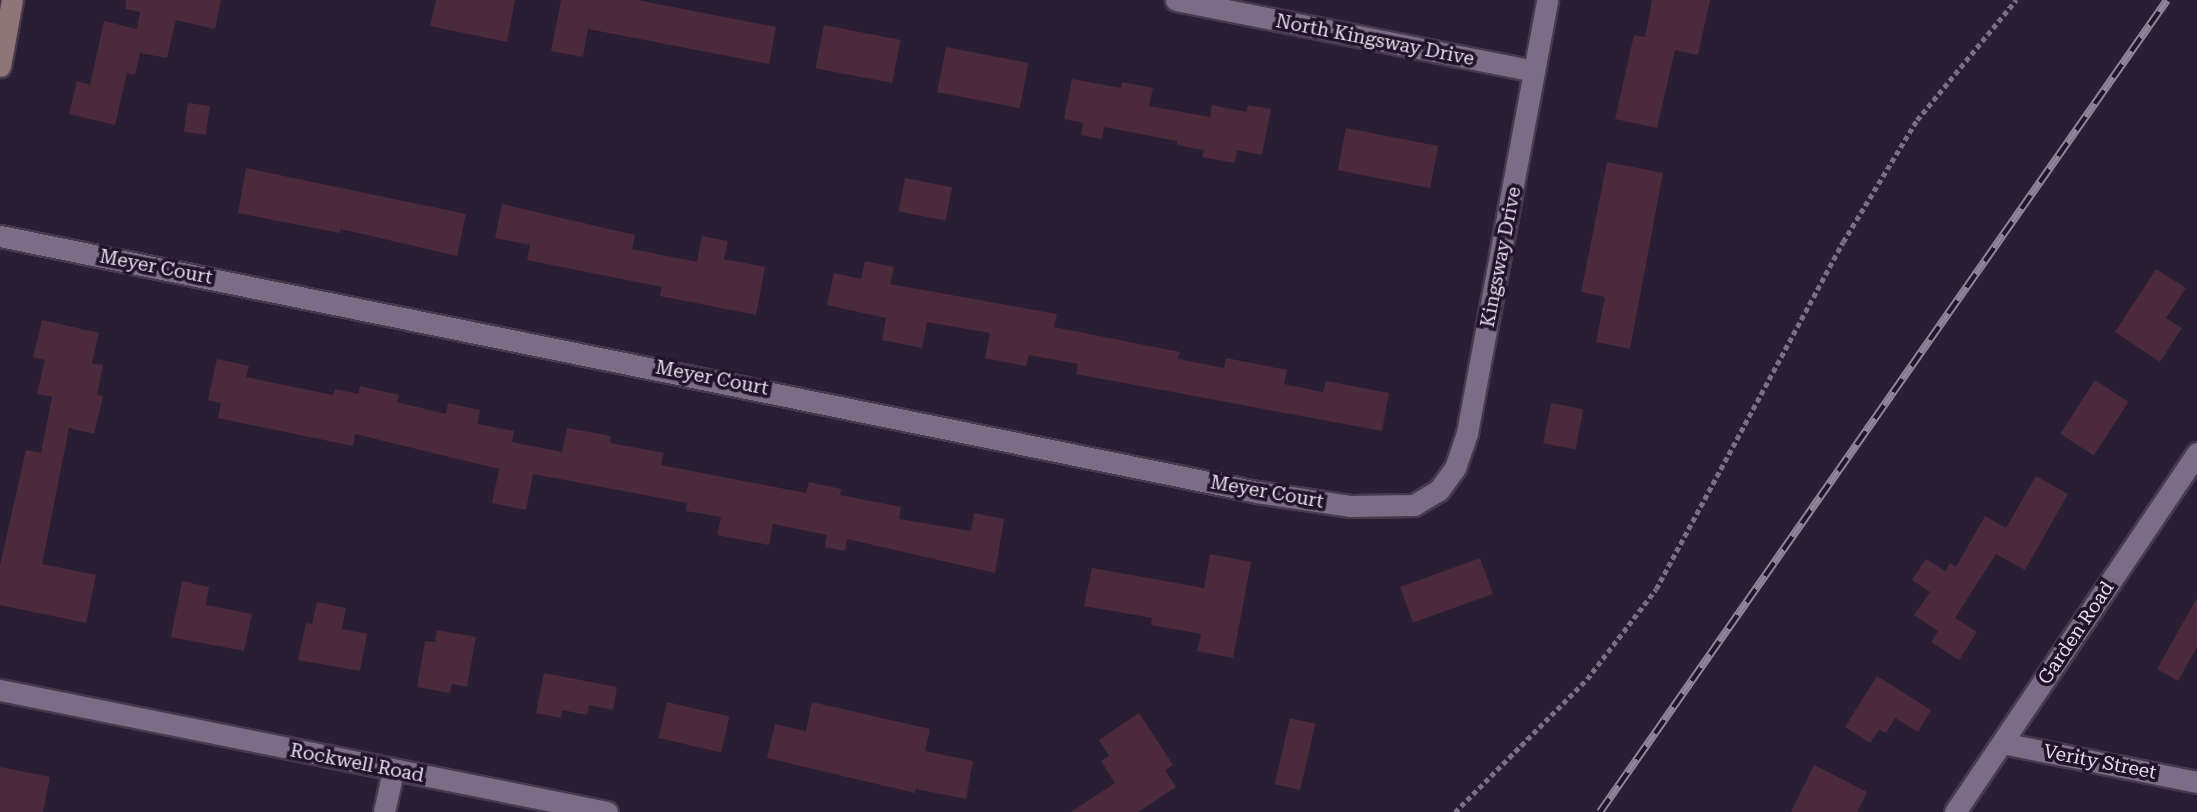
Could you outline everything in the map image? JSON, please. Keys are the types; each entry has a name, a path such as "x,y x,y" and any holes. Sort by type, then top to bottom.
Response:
{"street":[{"path":"0,66 12,0"},
{"name":"North Kingsway Drive","path":"1176,0 1532,71"},
{"name":"Kingsway Drive","path":"1424,501 1455,468 1467,433 1508,227 1532,71 1547,0"},
{"name":"Meyer Court","path":"0,236 1257,492 1351,506 1393,507 1424,501"},
{"name":"Garden Road","path":"1955,812 2197,453"},
{"name":"Rockwell Road","path":"0,690 607,812"},
{"name":"Verity Street","path":"2002,743 2197,782"},
{"path":"384,812 393,771"}],"path":[{"path":"1455,812 1587,679 1656,589 1843,242 1917,120 2016,0"}],"building":[{"path":"126,0 221,0 215,29 176,20 167,58 140,53 135,75 127,73 115,125 69,114 77,81 90,85 104,21 137,29 140,12 125,9"},
{"path":"436,0 515,0 507,42 430,26"},
{"path":"561,0 637,0 776,27 769,64 588,29 583,57 551,51"},
{"path":"1652,0 1710,0 1698,55 1675,50 1657,128 1615,119 1634,35 1645,37"},
{"path":"824,25 901,40 892,83 816,68"},
{"path":"946,47 1028,63 1020,108 937,92"},
{"path":"1072,79 1121,88 1122,82 1153,88 1149,106 1210,117 1212,105 1246,112 1248,105 1271,109 1262,155 1237,150 1235,163 1202,157 1204,150 1177,145 1177,141 1104,127 1102,139 1081,135 1083,123 1064,119"},
{"path":"188,103 210,106 206,135 184,132"},
{"path":"1346,128 1438,146 1430,188 1338,170"},
{"path":"1607,162 1663,173 1630,349 1596,342 1605,297 1581,292"},
{"path":"246,168 466,214 457,256 341,229 340,233 238,213"},
{"path":"905,178 952,187 946,221 899,211"},
{"path":"502,204 635,235 632,249 697,262 702,236 728,241 724,259 765,267 756,315 660,296 662,287 527,260 530,245 495,238"},
{"path":"865,261 894,267 890,284 1057,314 1054,327 1180,352 1178,359 1224,368 1226,358 1287,370 1284,384 1323,392 1326,381 1389,393 1382,431 1076,374 1078,364 1029,355 1026,366 985,358 990,333 927,322 922,348 882,340 886,318 827,305 834,273 861,279"},
{"path":"2156,269 2186,288 2166,318 2182,328 2160,362 2115,332"},
{"path":"42,320 99,333 92,363 103,365 97,395 103,396 94,434 69,428 42,564 96,575 86,623 0,605 0,565 26,450 41,453 52,397 37,394 45,360 33,357"},
{"path":"217,359 249,366 246,377 333,395 335,389 358,394 360,386 399,395 397,402 446,414 448,403 480,410 478,424 514,431 512,442 562,452 567,428 611,436 610,443 664,453 661,465 806,493 809,482 841,489 840,495 901,507 899,519 971,531 974,513 1004,519 995,573 847,539 845,551 825,547 827,535 773,524 769,545 717,535 721,517 686,511 687,503 533,474 526,510 492,503 499,469 355,434 353,446 218,418 221,403 208,400"},
{"path":"2095,380 2129,402 2094,455 2060,434"},
{"path":"1551,403 1583,409 1576,450 1543,443"},
{"path":"2036,476 2068,494 2025,570 1996,554 1955,618 1977,632 1959,660 1931,642 1938,631 1914,615 1930,592 1912,580 1926,559 1945,571 1950,563 1956,567 1985,516 2006,528"},
{"path":"1210,554 1251,562 1233,658 1197,651 1201,634 1151,625 1152,618 1084,606 1092,568 1204,588"},
{"path":"1480,558 1493,594 1413,623 1400,587"},
{"path":"182,581 209,587 206,605 252,614 244,651 171,637"},
{"path":"2197,598 2197,647 2178,681 2157,669"},
{"path":"317,602 346,608 342,629 367,634 360,671 298,660 306,623 312,624"},
{"path":"437,630 476,637 467,687 452,684 450,693 417,687 425,641 435,642"},
{"path":"544,673 617,687 613,710 589,705 587,715 562,710 561,718 536,713"},
{"path":"1877,676 1931,710 1918,732 1895,718 1886,733 1879,729 1870,743 1845,727"},
{"path":"667,702 729,716 721,752 659,738"},
{"path":"812,702 930,729 925,751 973,761 966,799 916,789 915,793 767,758 775,724 806,731"},
{"path":"1139,713 1173,765 1165,770 1176,787 1138,812 1071,812 1115,783 1101,761 1109,756 1099,740"},
{"path":"1290,718 1315,724 1300,790 1275,784"},
{"path":"1814,765 1867,792 1857,812 1791,812"},
{"path":"0,767 50,777 43,812 0,812"}],"railway":[{"path":"1600,812 2167,0"}]}
